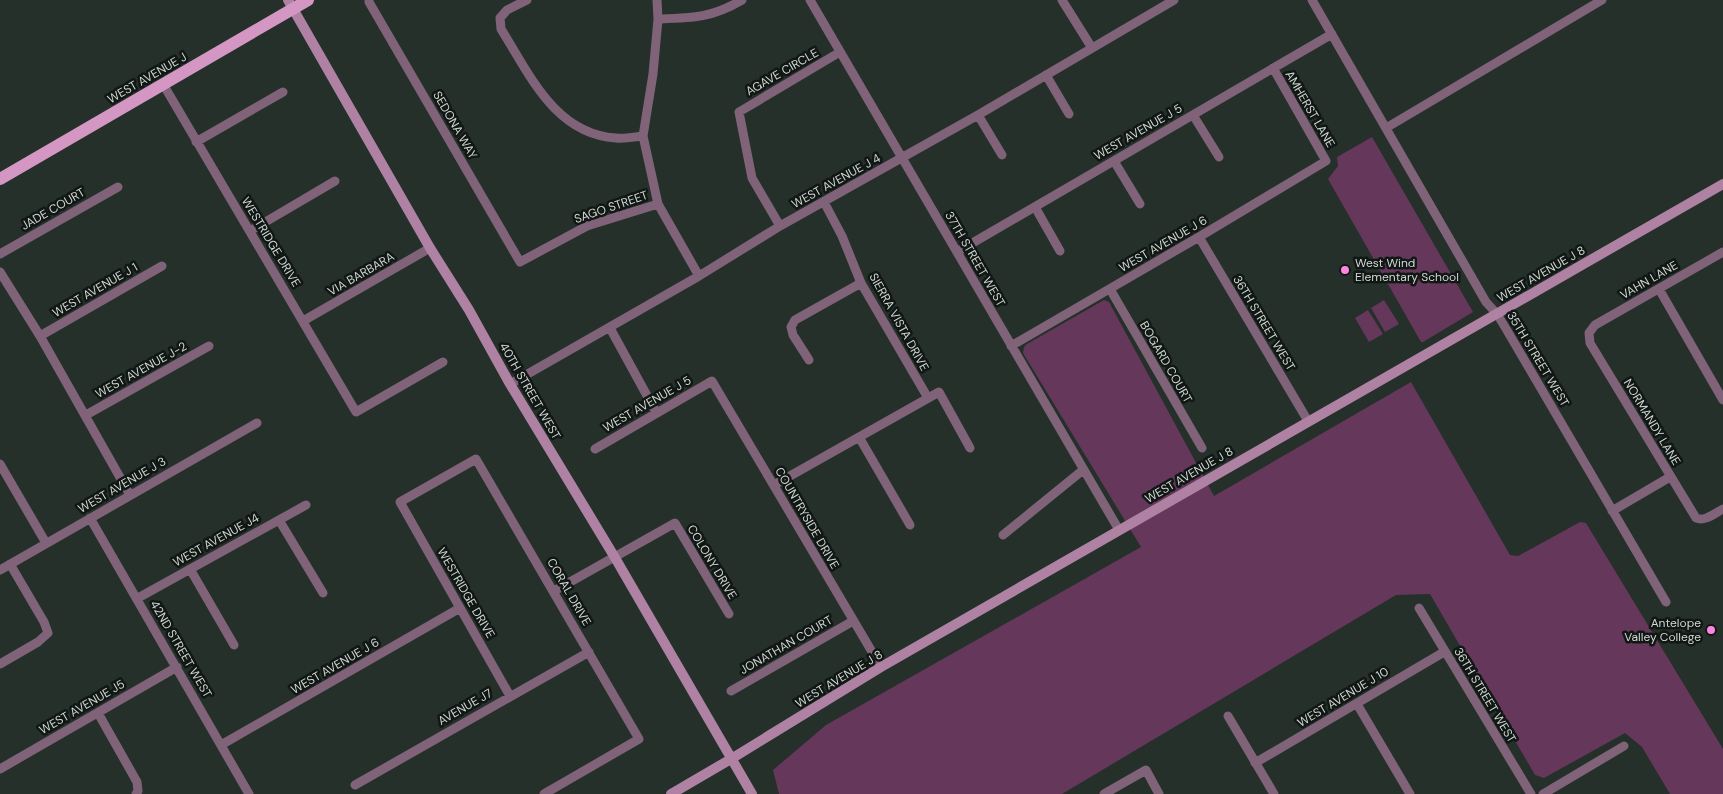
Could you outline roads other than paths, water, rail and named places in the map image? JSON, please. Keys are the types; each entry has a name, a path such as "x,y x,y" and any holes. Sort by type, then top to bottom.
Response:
{"main road":[{"name":"WEST AVENUE J","path":"0,179 163,84 290,4 308,0"}],"street":[{"path":"527,0 507,10 500,18 501,29 544,98 565,119 582,130 616,138 642,136"},
{"path":"657,0 658,19 653,74 642,136 658,204 699,276"},
{"path":"658,19 695,18 723,11 742,0"},
{"name":"37TH STREET WEST","path":"810,0 1119,530"},
{"path":"1062,0 1092,48"},
{"name":"WEST AVENUE J 4","path":"510,384 699,276 780,226 978,115 1092,48 1160,4 1174,0"},
{"name":"35TH STREET WEST","path":"1312,0 1486,302 1497,314 1666,602"},
{"path":"1386,128 1602,0"},
{"name":"SEDONA WAY","path":"369,1 520,262"},
{"name":"40TH STREET WEST","path":"290,4 430,248 469,310 510,384 614,556 752,794"},
{"name":"WEST AVENUE J 5","path":"956,252 1332,34"},
{"name":"AGAVE CIRCLE","path":"780,226 752,178 739,112 840,52"},
{"name":"AMHERST LANE","path":"1273,68 1326,161"},
{"path":"1046,75 1069,114"},
{"name":"WESTRIDGE DRIVE","path":"163,84 356,412 443,362"},
{"path":"196,142 283,92"},
{"path":"978,115 1002,155"},
{"path":"1193,115 1218,157"},
{"path":"1114,161 1140,204"},
{"name":"WEST AVENUE J 6","path":"1011,346 1326,161"},
{"path":"250,231 336,181"},
{"name":"WEST AVENUE J 8","path":"671,794 881,667 1723,184"},
{"name":"JADE COURT","path":"0,254 118,187"},
{"name":"SIERRA VISTA DRIVE","path":"824,202 842,236 861,283 928,398"},
{"name":"SAGO STREET","path":"520,262 587,226 658,204"},
{"path":"1035,207 1060,250"},
{"name":"36TH STREET WEST","path":"1199,237 1308,421"},
{"name":"VIA BARBARA","path":"303,321 430,248"},
{"name":"VAHN LANE","path":"1589,333 1595,326 1723,252"},
{"name":"WEST AVENUE J 1","path":"40,336 162,266"},
{"path":"0,272 40,336 130,495"},
{"path":"809,360 793,334 792,327 795,320 861,283"},
{"name":"BOGARD COURT","path":"1110,289 1202,448"},
{"path":"1659,289 1723,400"},
{"path":"610,328 656,412"},
{"name":"NORMANDY LANE","path":"1589,333 1590,343 1696,518 1700,520 1723,509"},
{"name":"WEST AVENUE J-2","path":"86,415 209,346"},
{"name":"WEST AVENUE J 5","path":"595,449 712,381"},
{"name":"COUNTRYSIDE DRIVE","path":"712,381 881,667"},
{"path":"774,485 938,392 970,448"},
{"name":"WEST AVENUE J 3","path":"0,570 257,422"},
{"path":"859,437 910,524"},
{"name":"CORAL DRIVE","path":"400,502 476,459 639,739 544,794"},
{"path":"0,464 46,543"},
{"path":"1003,535 1083,470"},
{"path":"1612,511 1670,477"},
{"name":"WESTRIDGE DRIVE","path":"400,502 510,696"},
{"name":"WEST AVENUE J4","path":"138,598 306,505"},
{"name":"42ND STREET WEST","path":"90,518 138,598 249,794"},
{"path":"279,520 323,593"},
{"name":"COLONY DRIVE","path":"614,556 675,523 729,614"},
{"path":"554,591 614,556"},
{"path":"0,664 38,642 48,633 44,622 10,564"},
{"path":"190,568 234,645"},
{"name":"WEST AVENUE J 6","path":"221,745 460,608"},
{"name":"36TH STREET WEST","path":"1418,608 1530,794"},
{"name":"JONATHAN COURT","path":"731,691 853,621"},
{"name":"AVENUE J7","path":"355,785 589,652"},
{"name":"WEST AVENUE J 10","path":"1255,763 1444,652"},
{"name":"WEST AVENUE J5","path":"0,769 177,667"},
{"path":"1357,704 1410,794"},
{"path":"98,713 137,782 137,793"},
{"path":"1228,716 1274,794"},
{"path":"1543,794 1624,746"},
{"path":"1104,794 1146,770 1159,794"}],"place":[{"name":"West Wind Elementary School","path":"1345,270"},
{"name":"Antelope Valley College","path":"1711,630"}]}
